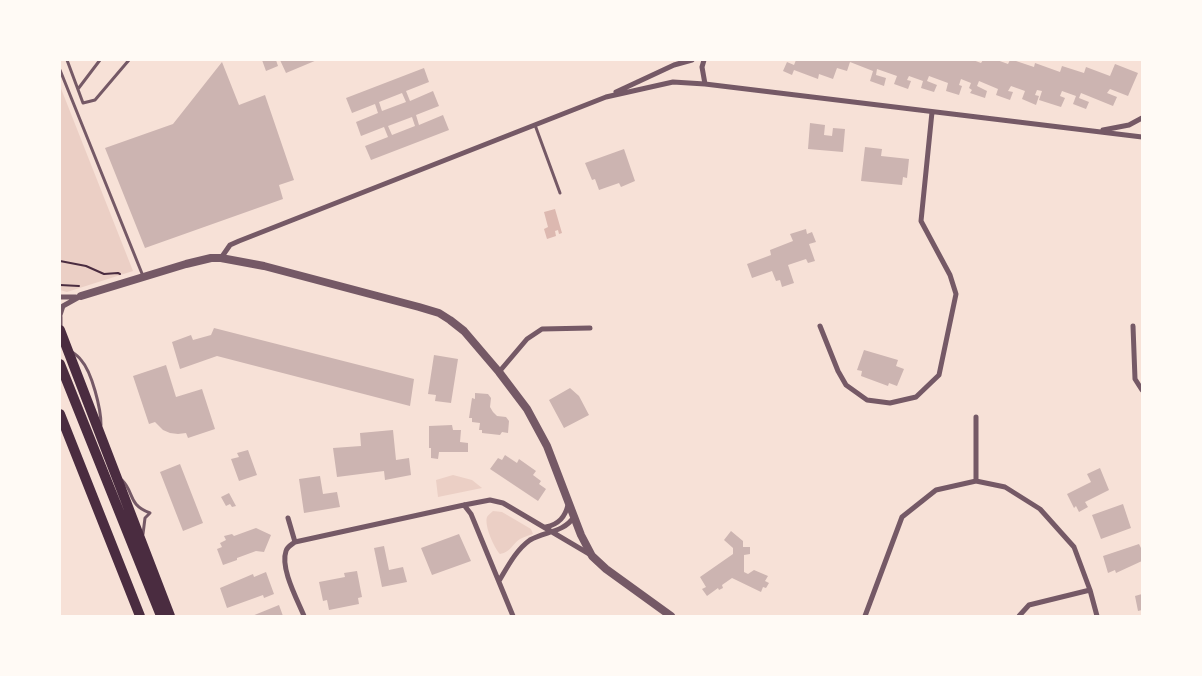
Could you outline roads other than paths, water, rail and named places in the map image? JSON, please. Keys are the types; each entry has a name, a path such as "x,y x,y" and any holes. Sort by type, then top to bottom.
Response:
{"highway":[{"path":"60,331 117,474 170,616"},
{"path":"60,364 160,616"},
{"path":"60,414 140,616"},
{"path":"60,431 103,522"}],"street":[{"path":"221,258 230,245 239,241 606,97 676,63 692,60"},
{"path":"704,60 702,67 705,84"},
{"path":"606,97 673,82 705,84 1142,137"},
{"path":"820,326 838,371 846,385 867,400 890,403 916,397 939,375 956,294 950,275 921,220 932,112"},
{"path":"1098,131 1129,125 1142,118"},
{"path":"60,331 60,316 63,306 84,295 200,260 221,258 264,266 439,313 464,331 527,409 539,429 552,458 568,504 585,545 592,556"},
{"path":"60,297 84,295"},
{"path":"1133,326 1135,379 1142,390"},
{"path":"499,372 527,339 542,329 590,328"},
{"path":"976,417 976,481"},
{"path":"866,616 902,517 936,490 976,481 1005,486 1040,509 1074,548 1090,590 1097,616"},
{"path":"304,616 285,568 286,551 295,542 490,500 503,503 592,556 606,569 671,616"},
{"path":"546,528 558,523 563,518 568,504"},
{"path":"464,505 471,514 514,616"},
{"path":"500,581 509,563 525,545 534,538 554,532 567,525 574,517"},
{"path":"288,518 295,542"},
{"path":"1019,616 1029,605 1090,590"}],"lane":[{"path":"78,89 100,60"},
{"path":"68,61 83,103 95,100 129,60"},
{"path":"60,70 143,277"},
{"path":"534,124 560,193"},
{"path":"117,474 125,483 133,500 140,509 150,513 145,518 142,529 146,554"}]}
